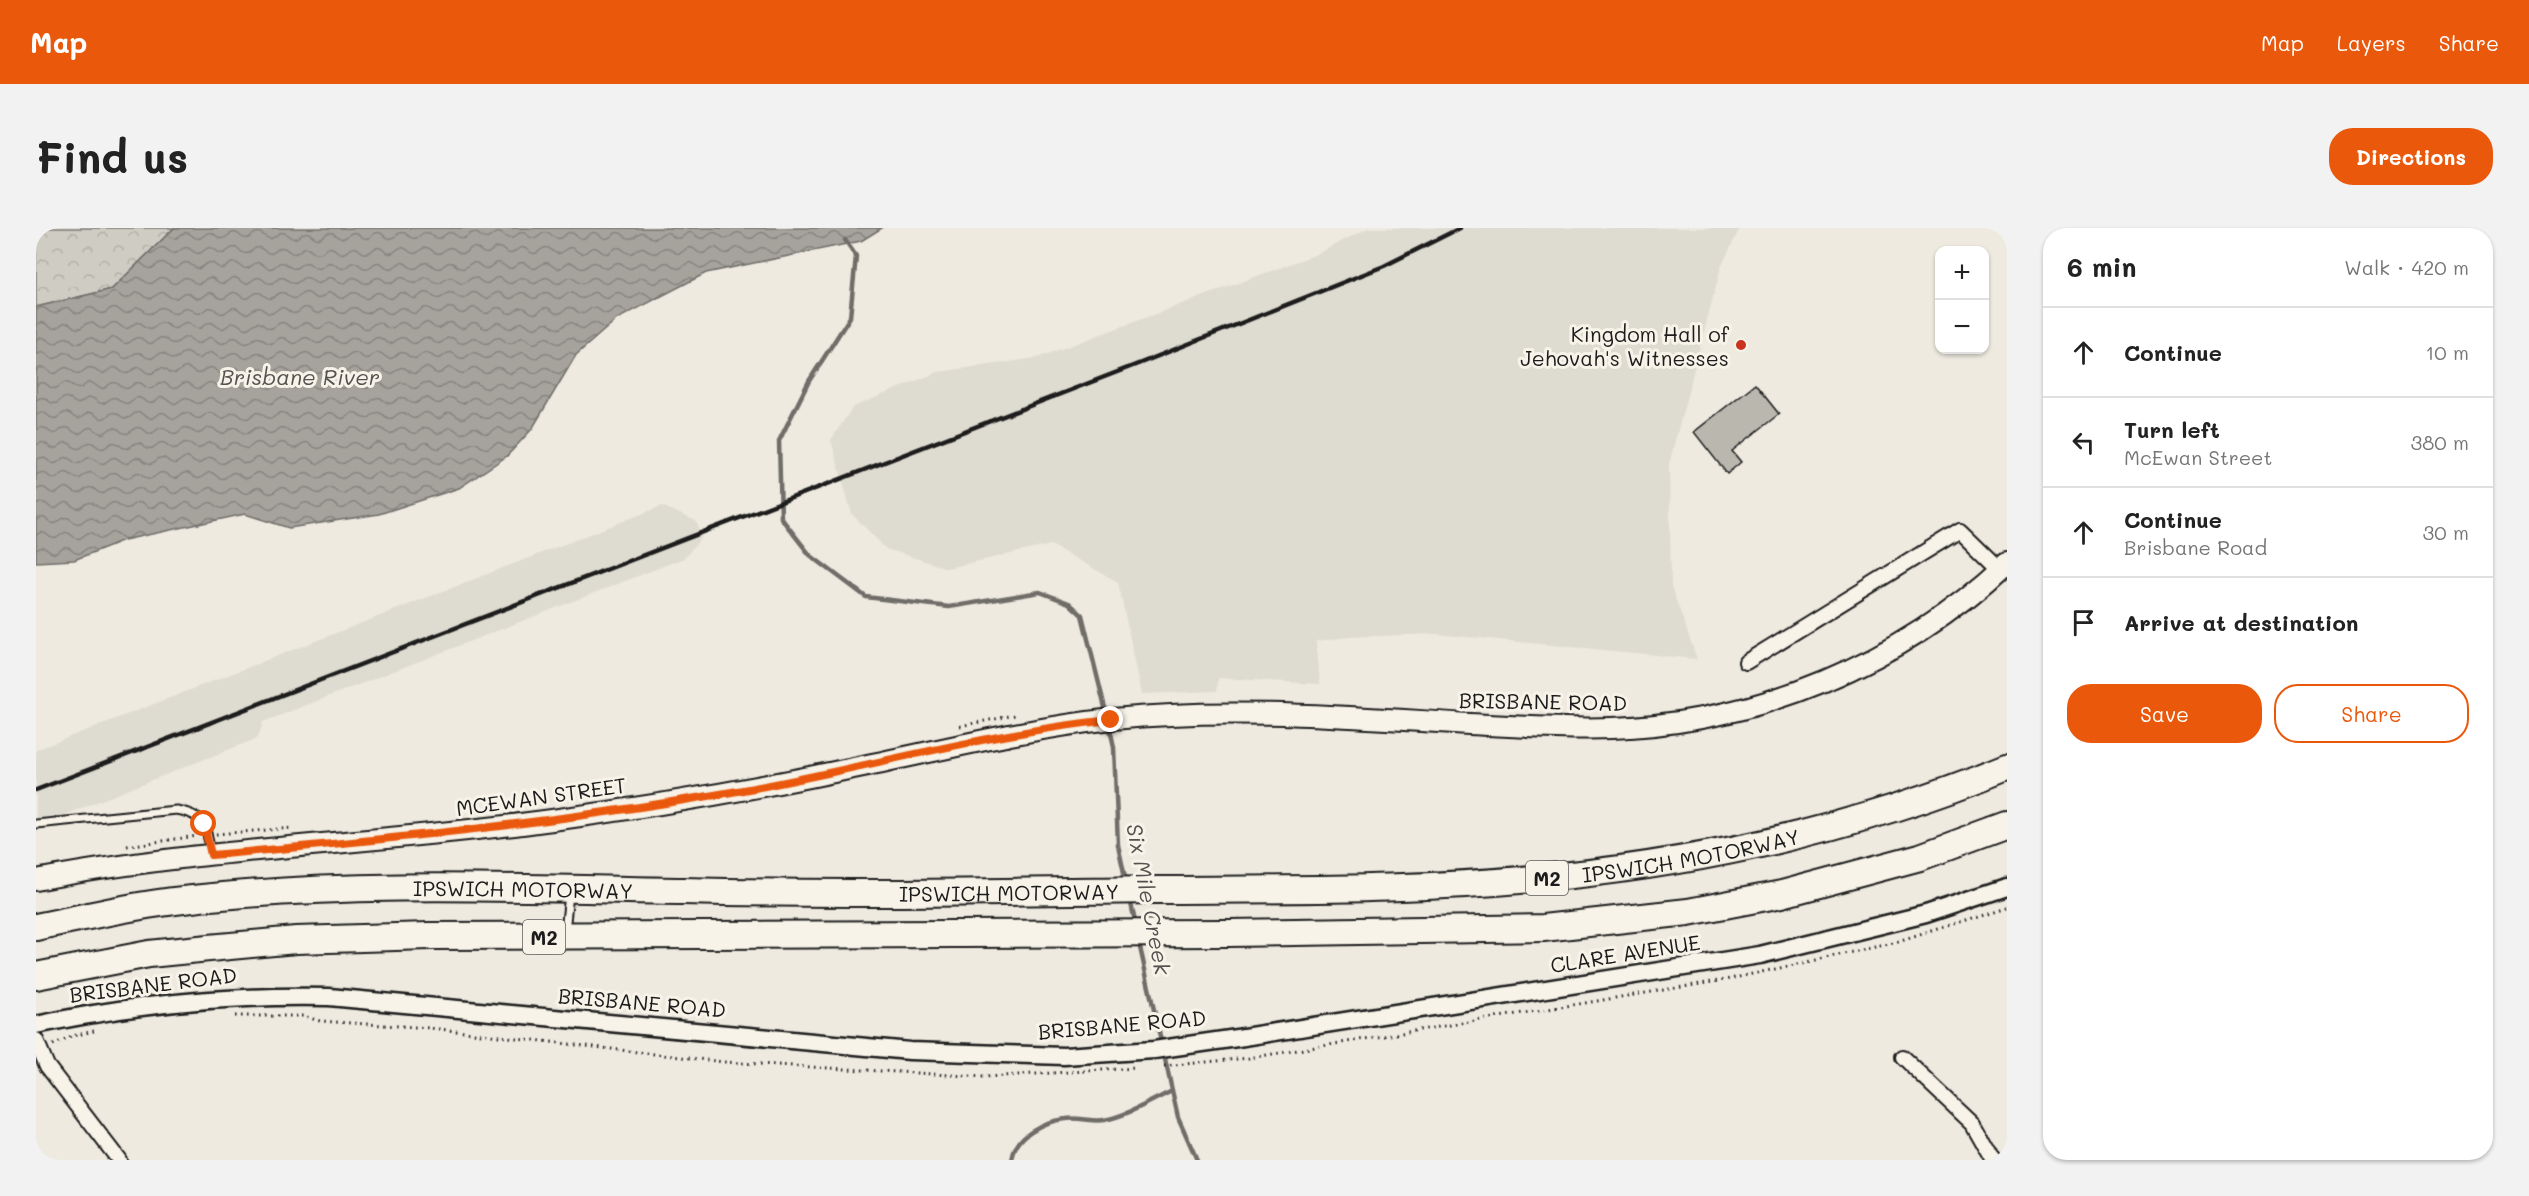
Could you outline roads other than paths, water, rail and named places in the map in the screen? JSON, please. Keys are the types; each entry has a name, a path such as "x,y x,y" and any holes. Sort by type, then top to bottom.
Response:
{"highway":[{"name":"IPSWICH MOTORWAY","path":"36,927 179,900 338,889 738,892 1049,891 1433,886 1560,877 1674,861 1746,847 1865,817 2007,766"},
{"name":"IPSWICH MOTORWAY","path":"36,976 149,954 296,940 1496,930 1645,918 1741,903 1842,879 1920,857 2007,825"}],"main road":[{"name":"BRISBANE ROAD","path":"1047,728 1175,715 1268,713 1587,729 1641,726 1706,717 1794,693 1870,660 1942,616 2003,566"},
{"name":"MCEWAN STREET","path":"36,880 146,862 399,838 621,810 764,786 1047,728"}],"street":[{"name":"BRISBANE ROAD","path":"1746,662 1960,530 2003,566"},
{"name":"CLARE AVENUE","path":"1244,1037 1760,955 1926,914 2007,887"},
{"name":"BRISBANE ROAD","path":"36,1024 128,1007 188,1000 240,997 329,997 910,1051 1064,1056 1154,1050 1244,1037"},
{"path":"37,1045 47,1066 120,1160"},
{"path":"1902,1057 1972,1123 1993,1160"}],"lane":[{"path":"36,824 176,810 192,813 200,818 207,835 211,855"},
{"path":"564,937 569,889"}],"water":[{"name":"Brisbane River","path":"174,228 882,228 861,241 706,273 617,319 576,355 532,429 507,456 459,488 379,514 289,528 245,514 124,540 74,560 36,562 36,307 112,289"}],"waterway":[{"name":"Six Mile Creek","path":"845,240 856,256 850,317 809,381 779,441 781,518 810,555 866,597 949,607 1040,592 1069,603 1082,615 1107,716"},
{"name":"Six Mile Creek","path":"1109,724 1114,747 1118,845 1126,882"},
{"name":"Six Mile Creek","path":"1130,899 1136,926"},
{"name":"Six Mile Creek","path":"1139,943 1178,1117 1197,1160"},
{"path":"1012,1160 1018,1143 1040,1126 1066,1119 1113,1118 1172,1091"}],"railway":[{"path":"36,790 1138,364 1384,266 1460,228"}],"place":[{"name":"Kingdom Hall of Jehovah's Witnesses","path":"1741,345"}]}
